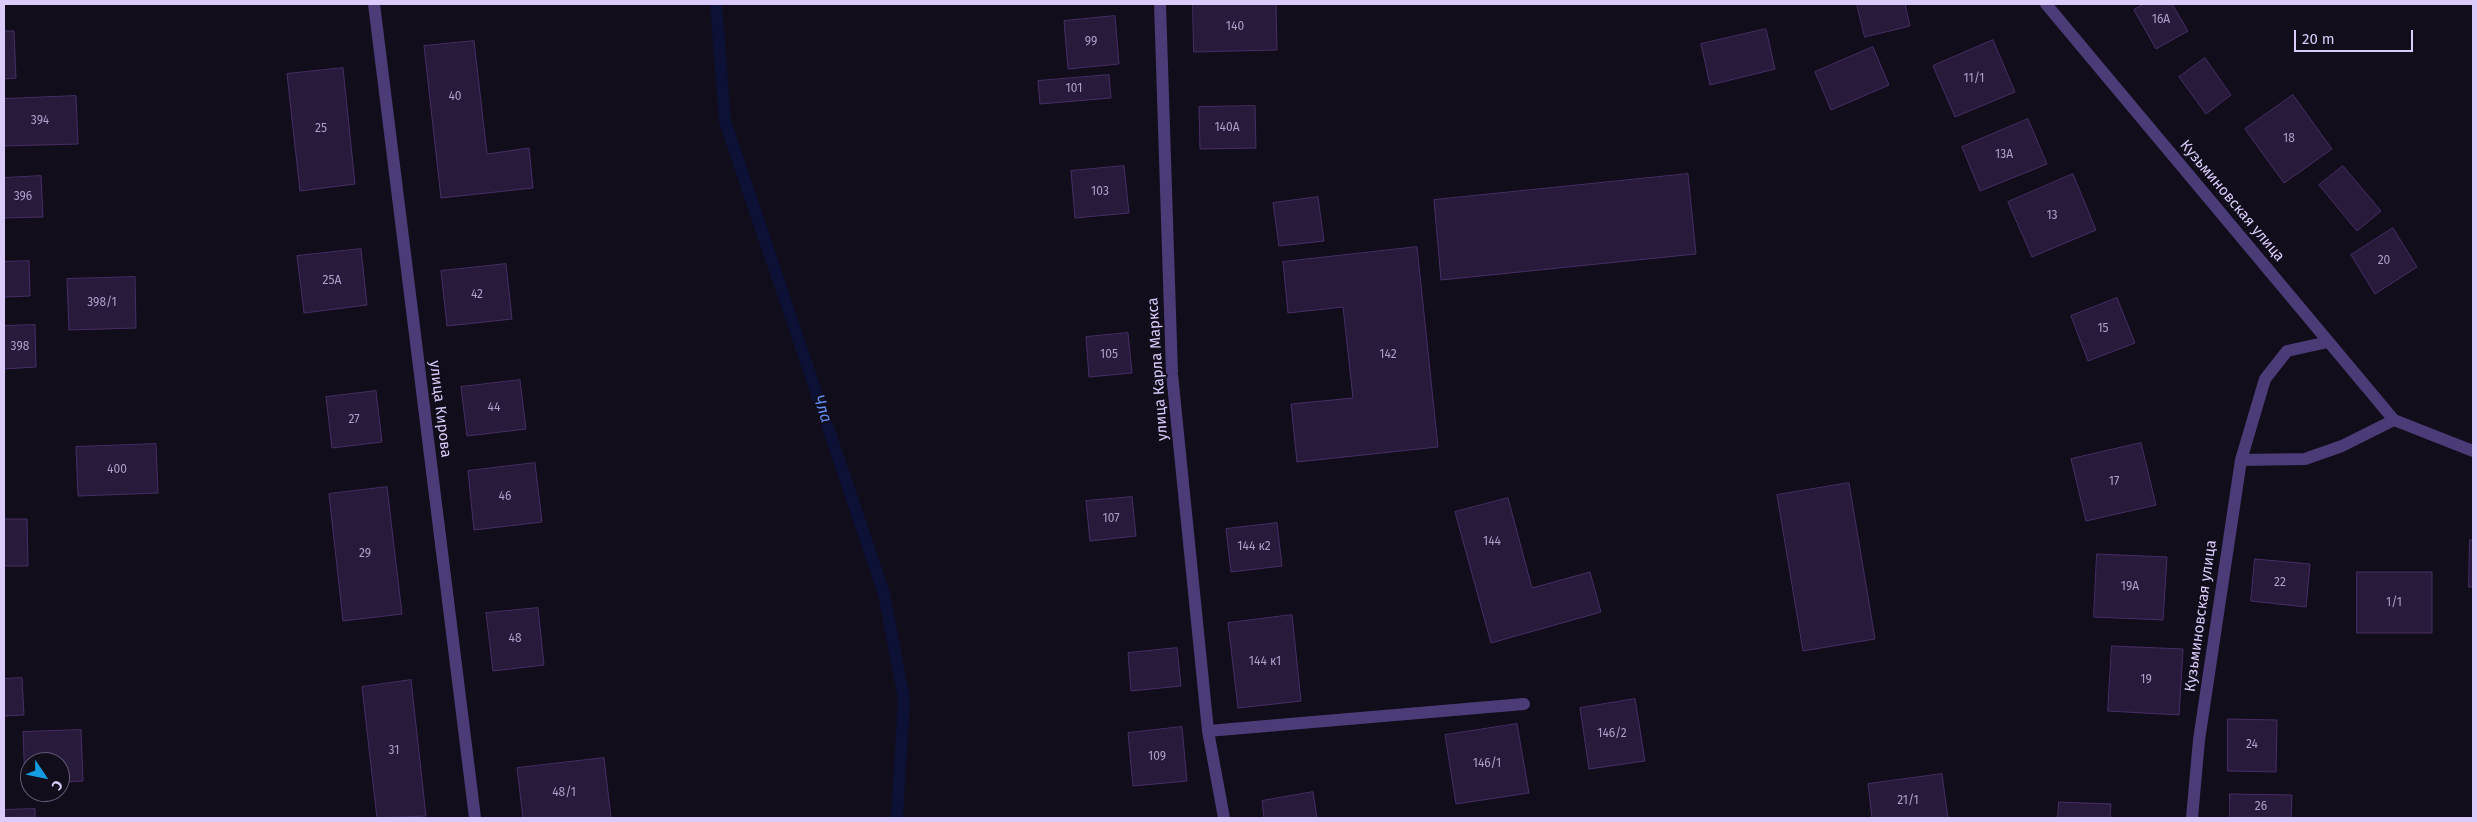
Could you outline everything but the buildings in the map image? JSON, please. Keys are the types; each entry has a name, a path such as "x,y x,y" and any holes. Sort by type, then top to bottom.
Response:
{"street":[{"name":"улица Кирова","path":"374,4 474,818"},
{"name":"улица Карла Маркса","path":"1160,4 1172,374 1208,731 1224,818"},
{"name":"Кузьминовская улица","path":"2046,4 2394,420 2473,451"},
{"name":"Кузьминовская улица","path":"2192,818 2200,740 2241,460 2265,379 2287,351 2328,342"},
{"path":"2241,460 2305,459 2342,446 2394,420"},
{"path":"1208,731 1524,704"}],"waterway":[{"name":"Чла","path":"716,4 725,121 884,594 904,699 897,818"}]}
